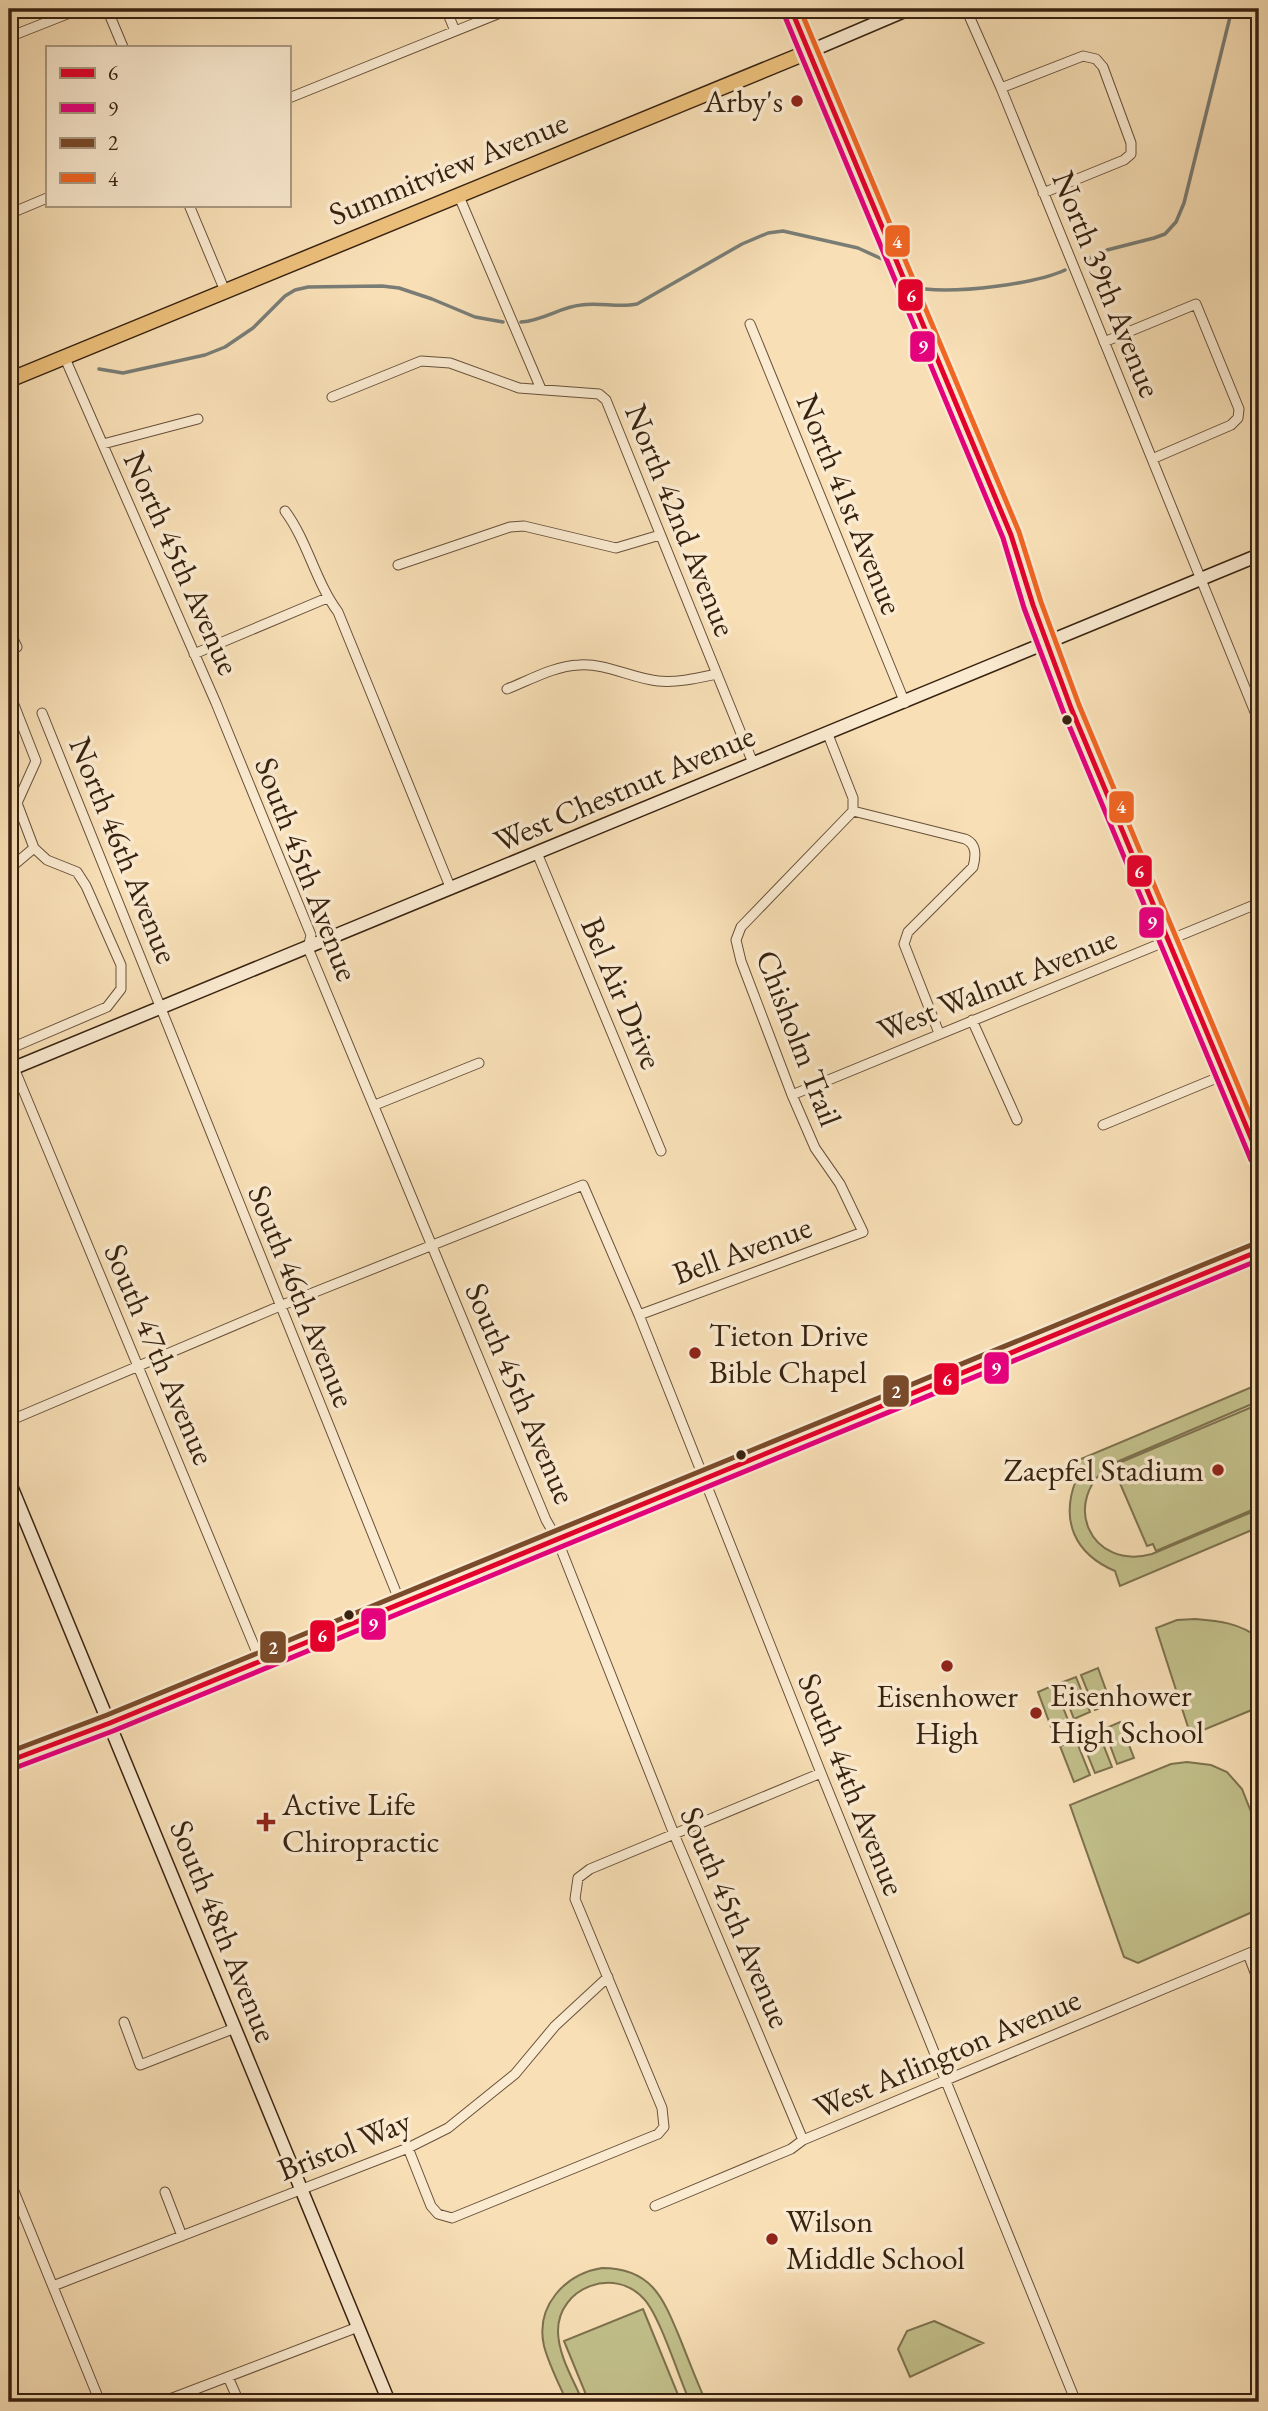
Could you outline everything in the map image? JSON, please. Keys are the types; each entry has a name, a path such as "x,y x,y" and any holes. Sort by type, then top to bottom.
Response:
{"main road":[{"path":"791,9 1012,535 1044,644 1259,1157"},
{"name":"Summitview Avenue","path":"9,380 808,52"}],"street":[{"path":"9,37 80,9"},
{"path":"107,9 123,46"},
{"path":"446,9 455,31"},
{"path":"290,98 510,9"},
{"name":"Summitview Avenue","path":"808,52 909,9"},
{"name":"North 39th Avenue","path":"966,9 1001,88 1259,722"},
{"path":"1255,9 1259,19"},
{"path":"1001,88 1083,57 1096,60 1102,67 1131,143 1131,154 1124,160 1043,193"},
{"path":"332,397 421,361 450,363 519,388 541,389 458,194"},
{"path":"9,214 46,198"},
{"path":"189,206 225,291"},
{"path":"1104,342 1196,304 1239,409 1238,418 1231,425 1152,459"},
{"name":"North 41st Avenue","path":"750,324 905,703"},
{"name":"North 45th Avenue","path":"64,356 216,703"},
{"name":"North 42nd Avenue","path":"541,389 600,394 607,400 753,763"},
{"name":"North 45th Avenue","path":"103,444 198,419"},
{"path":"285,512 298,529 327,598 338,612 451,889"},
{"path":"398,565 510,527 524,526 617,548 660,535"},
{"name":"West Chestnut Avenue","path":"12,1069 1259,555"},
{"path":"194,653 327,598"},
{"path":"9,631 17,647"},
{"path":"507,689 558,668 579,665 601,667 658,681 717,674"},
{"path":"9,692 36,761 17,803 34,848 47,860 76,872 86,886 121,965 121,989 107,1007 9,1049"},
{"name":"South 45th Avenue","path":"216,703 311,935 308,948 546,1520 557,1539 674,1834 803,2140"},
{"name":"North 46th Avenue","path":"42,713 160,1007"},
{"path":"828,732 853,798 853,811 965,839 974,847 976,853 972,867 908,932 904,944 939,1033"},
{"name":"Chisholm Trail","path":"853,811 741,927 736,940 741,961 815,1148 840,1184 863,1232"},
{"path":"9,869 34,848"},
{"name":"Bel Air Drive","path":"537,853 661,1151"},
{"name":"West Walnut Avenue","path":"792,1095 1259,902"},
{"name":"South 46th Avenue","path":"160,1007 400,1602"},
{"path":"972,1020 1017,1120"},
{"path":"375,1105 479,1063"},
{"name":"South 47th Avenue","path":"12,1069 260,1660"},
{"path":"1103,1125 1224,1075"},
{"name":"South 44th Avenue","path":"433,1245 583,1185 639,1315 1076,2402"},
{"name":"Bell Avenue","path":"639,1315 863,1232"},
{"path":"9,1421 279,1306 433,1245"},
{"path":"9,1761 110,1723 1259,1251"},
{"name":"South 48th Avenue","path":"9,1481 389,2402"},
{"path":"408,2148 431,2206 438,2214 452,2218 647,2139 664,2127 662,2108 575,1899 578,1878 590,1868 821,1773"},
{"name":"West Arlington Avenue","path":"654,2206 791,2149 803,2140 1259,1949"},
{"path":"1248,1954 1259,1983"},
{"name":"Bristol Way","path":"52,2286 408,2148 448,2128 515,2074 555,2026 608,1977"},
{"path":"124,2022 140,2064 235,2028"},
{"path":"9,2179 100,2402"},
{"path":"165,2192 181,2235"},
{"path":"162,2402 358,2327"},
{"path":"228,2377 239,2402"}],"shaded area":[{"path":"1259,1384 1259,1401 1112,1464 1096,1479 1087,1496 1085,1513 1089,1529 1098,1542 1112,1552 1130,1556 1152,1554 1259,1509 1259,1527 1120,1586 1115,1571 1090,1555 1074,1534 1070,1509 1076,1480 1069,1464"},
{"path":"1259,1404 1259,1507 1156,1551 1153,1544 1147,1546 1116,1474 1122,1472 1119,1463"},
{"path":"1195,1619 1229,1624 1259,1638 1259,1707 1201,1731 1188,1727 1156,1628 1177,1620"},
{"path":"1098,1668 1111,1704 1095,1710 1081,1675"},
{"path":"1076,1677 1090,1712 1074,1719 1060,1683"},
{"path":"1054,1685 1068,1720 1051,1727 1038,1692"},
{"path":"1120,1722 1134,1758 1117,1764 1104,1729"},
{"path":"1098,1731 1112,1767 1095,1773 1081,1738"},
{"path":"1076,1740 1090,1775 1074,1782 1060,1746"},
{"path":"1187,1762 1211,1765 1227,1772 1242,1789 1259,1832 1259,1909 1138,1963 1124,1957 1070,1805 1171,1764"},
{"path":"602,2268 619,2269 633,2274 654,2289 669,2312 706,2402 690,2402 663,2333 644,2299 632,2289 604,2283 590,2286 578,2293 567,2303 561,2316 558,2331 561,2349 583,2402 567,2402 544,2346 544,2318 556,2294 565,2285 589,2271"},
{"path":"643,2309 681,2402 589,2402 564,2341"},
{"path":"934,2321 983,2343 910,2377 898,2349 907,2331"}],"waterway":[{"path":"1083,261 1107,250 1165,234 1176,222 1184,203 1230,9"},
{"path":"521,322 581,305 637,304 742,244 768,233 783,231 858,248 882,259"},
{"path":"925,289 957,290 996,286 1065,270"},
{"path":"99,369 123,373 205,355 225,347 253,328 285,296 308,287 399,288 475,317 503,322"}],"transit line":[{"name":"6","path":"791,9 1011,535 1033,605 1071,708 1259,1157"},
{"name":"4","path":"800,9 1019,532 1041,602 1079,705 1259,1136"},
{"name":"9","path":"783,12 1003,538 1024,608 1063,711 1251,1160"},
{"name":"2","path":"9,1752 107,1715 1256,1243"},
{"name":"6","path":"9,1761 110,1723 1259,1251"},
{"name":"9","path":"12,1769 113,1731 1259,1260"}],"place":[{"name":"Arby's","path":"797,101"},
{"name":"Tieton Drive Bible Chapel","path":"695,1353"},
{"name":"Zaepfel Stadium","path":"1218,1470"},
{"name":"Eisenhower High","path":"947,1666"},
{"name":"Eisenhower High School","path":"1036,1713"},
{"name":"Active Life Chiropractic","path":"266,1822"},
{"name":"Wilson Middle School","path":"772,2239"}]}
